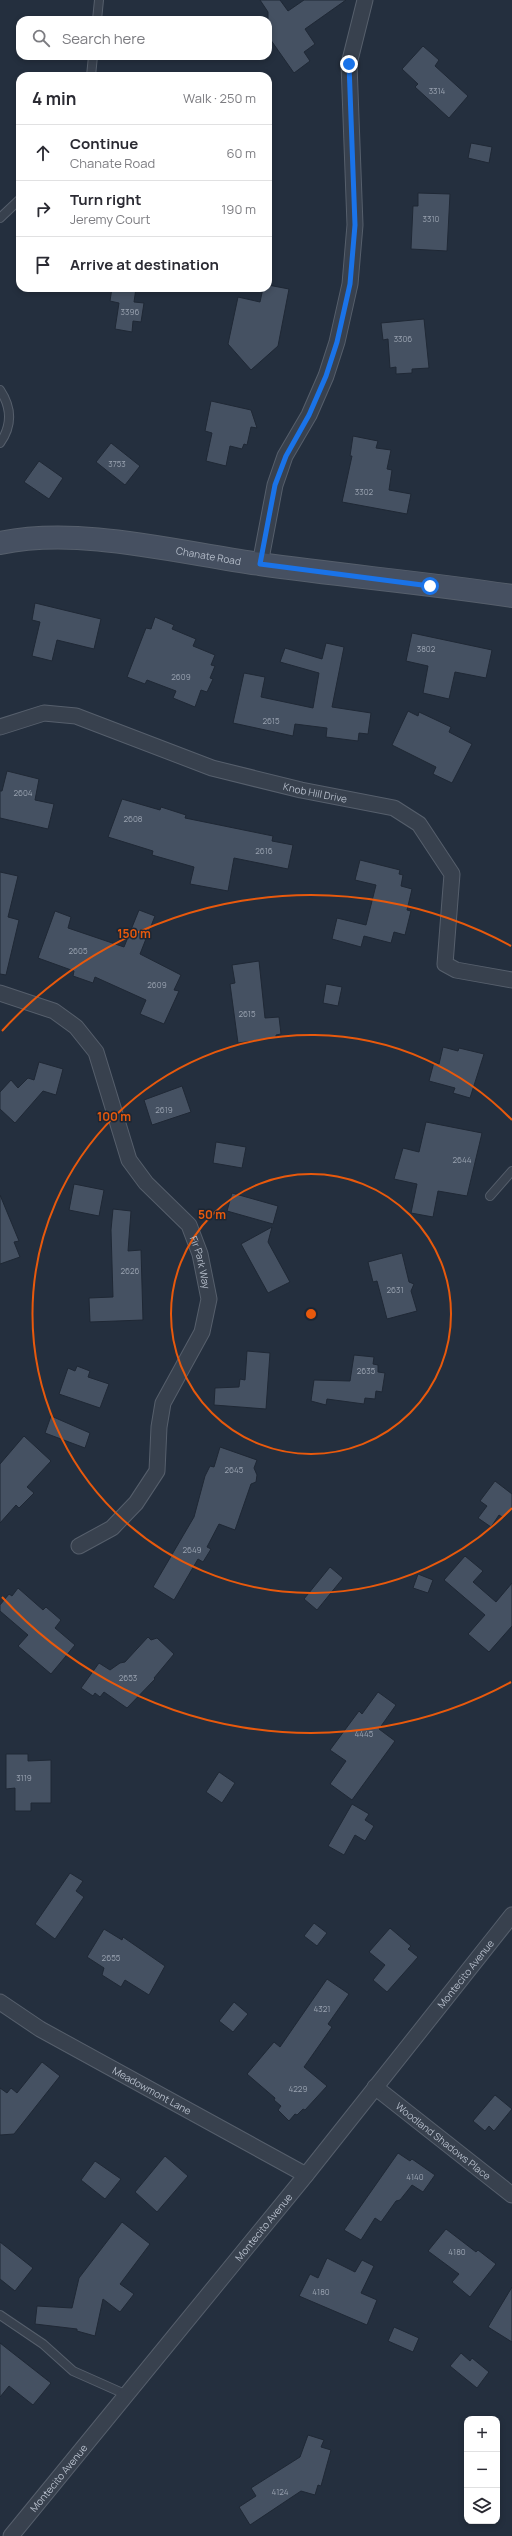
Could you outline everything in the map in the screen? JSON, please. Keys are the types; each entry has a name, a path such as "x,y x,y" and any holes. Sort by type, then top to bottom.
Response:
{"street":[{"path":"260,564 275,485 286,456 309,415 326,376 337,342 350,284 355,225 349,64 365,0"},
{"name":"Chanate Road","path":"0,543 23,538 63,538 143,546 260,564 512,596"},
{"name":"Knob Hill Drive","path":"0,727 44,713 76,716 212,768 301,790 394,808 419,824 452,874 445,964 456,970 512,980"},
{"name":"Fir Park Way","path":"0,993 54,1011 76,1027 96,1052 129,1160 146,1183 189,1225 200,1254 209,1299 202,1332 163,1403 159,1427 157,1471 136,1503 112,1528 78,1546"},
{"name":"Montecito Avenue","path":"11,2536 306,2175 375,2087 511,1920"},
{"name":"Meadowmont Lane","path":"0,2002 40,2029 306,2175"},
{"name":"Woodland Shadows Place","path":"375,2087 512,2195"}],"lane":[{"path":"97,16 99,0"},
{"path":"91,72 93,60"},
{"path":"0,218 16,203"},
{"path":"0,390 7,400 9,421 8,429 0,443"},
{"path":"490,1196 512,1171"},
{"path":"0,2315 43,2344 73,2371 127,2395"}],"building":[{"path":"260,0 280,0 288,11 304,0 346,0 305,29 315,44 304,52 310,61 294,73 272,42 272,16 268,16 268,12"},
{"path":"423,46 439,60 435,66 468,96 449,118 415,87 418,84 402,69"},
{"path":"471,143 492,147 489,163 468,158"},
{"path":"418,193 450,194 447,251 411,249 413,206 418,206"},
{"path":"272,286 289,289 278,346 251,370 228,344 238,297 260,302 262,292 272,292"},
{"path":"111,292 135,292 134,302 144,303 141,322 133,321 132,332 115,329 119,303 110,301"},
{"path":"424,319 429,368 412,369 412,373 396,374 396,367 390,368 388,339 383,340 381,323"},
{"path":"211,401 251,410 257,428 251,427 247,445 244,444 242,449 230,446 226,466 206,461 212,433 205,431"},
{"path":"353,436 378,441 376,448 391,450 387,469 392,470 389,490 411,494 407,514 342,502 352,456 350,456"},
{"path":"111,443 140,466 125,485 96,462"},
{"path":"39,461 63,478 49,499 24,482"},
{"path":"35,603 101,619 94,649 57,640 52,661 32,656 40,622 32,620"},
{"path":"155,617 174,625 172,629 196,639 193,646 215,655 211,665 215,666 210,678 213,679 207,692 201,690 195,707 173,698 176,691 147,680 145,684 127,677 146,628 151,629"},
{"path":"412,633 492,650 486,678 455,672 449,699 423,693 428,666 406,661"},
{"path":"326,643 344,647 332,707 371,713 368,734 359,733 358,741 326,737 327,728 295,724 293,736 233,723 244,673 265,677 261,697 313,708 319,673 280,662 285,648 322,659"},
{"path":"408,711 418,716 419,712 451,727 449,732 472,744 452,783 433,774 436,767 392,745"},
{"path":"7,771 39,779 35,800 54,804 48,829 0,818 0,791 2,791"},
{"path":"122,799 160,810 161,807 186,815 185,818 273,836 272,841 293,845 288,869 234,858 228,891 190,884 194,867 152,855 153,851 108,837"},
{"path":"360,860 400,870 399,874 403,875 401,886 412,889 407,910 411,911 405,935 394,932 391,943 364,936 361,947 332,939 337,918 366,925 376,885 355,880"},
{"path":"0,872 18,876 8,917 19,920 6,975 0,974"},
{"path":"139,910 155,916 140,954 181,975 174,990 179,991 164,1024 140,1014 146,1000 95,977 93,983 73,976 74,971 38,958 55,911 71,917 68,928 124,947"},
{"path":"259,961 265,1018 279,1017 281,1034 276,1035 276,1038 238,1043 230,984 235,983 232,965"},
{"path":"326,984 342,987 338,1006 323,1003"},
{"path":"443,1047 458,1051 459,1048 484,1054 470,1098 453,1093 455,1088 429,1081 434,1062 439,1064"},
{"path":"39,1062 63,1069 56,1095 43,1091 15,1123 0,1109 0,1092 11,1080 18,1088 28,1078 34,1080"},
{"path":"182,1086 191,1112 152,1125 144,1100"},
{"path":"426,1122 482,1133 467,1196 438,1191 433,1217 411,1213 417,1184 394,1179 403,1148 419,1152"},
{"path":"216,1142 246,1147 242,1168 213,1163"},
{"path":"74,1184 104,1190 99,1216 69,1210"},
{"path":"232,1193 278,1206 273,1224 227,1211"},
{"path":"0,1195 19,1241 14,1242 20,1257 0,1264"},
{"path":"113,1209 131,1211 128,1251 141,1250 143,1320 90,1322 89,1298 113,1297 111,1230"},
{"path":"272,1227 268,1242 290,1282 268,1293 241,1244"},
{"path":"402,1253 409,1282 414,1284 411,1291 417,1311 387,1319 377,1281 373,1282 368,1262"},
{"path":"247,1351 270,1353 266,1409 214,1405 215,1388 239,1387 240,1379 245,1380"},
{"path":"354,1355 374,1357 373,1364 378,1365 378,1372 385,1373 382,1392 376,1391 375,1399 365,1398 364,1404 327,1399 326,1405 311,1401 314,1380 350,1381"},
{"path":"77,1366 90,1371 88,1377 109,1384 100,1408 59,1394 68,1368 75,1371"},
{"path":"51,1416 90,1433 85,1448 45,1433"},
{"path":"24,1436 51,1461 27,1487 34,1493 19,1508 16,1505 0,1523 0,1464"},
{"path":"220,1447 257,1460 254,1468 257,1475 256,1482 251,1484 235,1530 219,1524 207,1547 211,1549 203,1562 198,1559 174,1600 153,1587 194,1517 205,1476 210,1466 214,1467"},
{"path":"495,1481 512,1494 512,1507 504,1518 499,1515 491,1527 478,1518 487,1506 480,1501"},
{"path":"465,1556 483,1571 473,1582 496,1602 512,1583 512,1626 489,1652 468,1634 485,1615 444,1580"},
{"path":"330,1567 343,1578 317,1610 304,1599"},
{"path":"418,1574 433,1580 428,1593 413,1588"},
{"path":"18,1588 43,1610 46,1607 61,1620 55,1628 75,1645 51,1674 18,1646 28,1635 0,1611 0,1605 9,1594 12,1596"},
{"path":"148,1637 151,1640 157,1638 174,1654 154,1678 155,1679 127,1708 104,1692 100,1697 95,1693 93,1696 81,1688 99,1663 110,1670 120,1663 125,1662"},
{"path":"378,1692 396,1705 379,1729 395,1741 352,1800 330,1784 346,1761 330,1750 359,1711 362,1714"},
{"path":"6,1754 28,1754 28,1761 51,1760 51,1803 31,1803 31,1811 15,1811 15,1788 6,1789"},
{"path":"219,1772 235,1783 222,1803 206,1792"},
{"path":"352,1804 369,1814 365,1820 374,1826 365,1841 355,1835 344,1855 328,1846"},
{"path":"70,1873 83,1881 76,1891 84,1897 55,1939 35,1924"},
{"path":"314,1923 327,1933 317,1946 304,1936"},
{"path":"390,1928 411,1946 408,1949 418,1957 387,1992 373,1980 385,1965 369,1952"},
{"path":"104,1929 122,1940 123,1937 165,1966 149,1995 125,1980 121,1987 102,1975 104,1968 87,1957"},
{"path":"327,1979 349,1994 328,2024 332,2027 304,2067 327,2086 305,2110 303,2109 297,2115 295,2114 289,2121 278,2110 281,2106 274,2100 275,2098 247,2074 274,2042 280,2047"},
{"path":"234,2002 248,2014 233,2032 219,2021"},
{"path":"42,2062 60,2076 14,2134 0,2135 0,2088 7,2093 11,2088 17,2093"},
{"path":"495,2095 512,2109 494,2131 489,2126 485,2131 473,2121"},
{"path":"398,2153 410,2161 412,2159 435,2175 423,2192 412,2185 400,2200 396,2201 381,2222 375,2218 361,2240 344,2230"},
{"path":"165,2156 188,2176 157,2212 135,2192"},
{"path":"95,2161 121,2179 105,2199 81,2180"},
{"path":"122,2222 150,2244 120,2284 134,2294 120,2312 103,2299 95,2336 77,2331 77,2329 35,2324 37,2306 72,2308 79,2278"},
{"path":"446,2229 476,2252 478,2250 496,2264 470,2297 452,2282 459,2274 428,2251"},
{"path":"0,2242 33,2268 15,2291 0,2279"},
{"path":"327,2258 355,2272 362,2260 374,2266 361,2293 377,2300 367,2325 299,2296 310,2274 318,2278"},
{"path":"512,2287 512,2342 488,2327"},
{"path":"394,2327 419,2338 413,2352 388,2341"},
{"path":"0,2343 51,2383 33,2405 9,2386 0,2397"},
{"path":"461,2353 470,2361 472,2358 489,2372 477,2388 450,2366"},
{"path":"308,2435 324,2440 321,2447 331,2450 321,2486 318,2485 315,2495 301,2491 250,2525 239,2507 256,2496 251,2488 300,2457"}],"route":[{"path":"349,64 350,119 354,148 355,225 350,284 337,342 326,376 309,415 286,456 275,485 260,564 430,586"}]}
